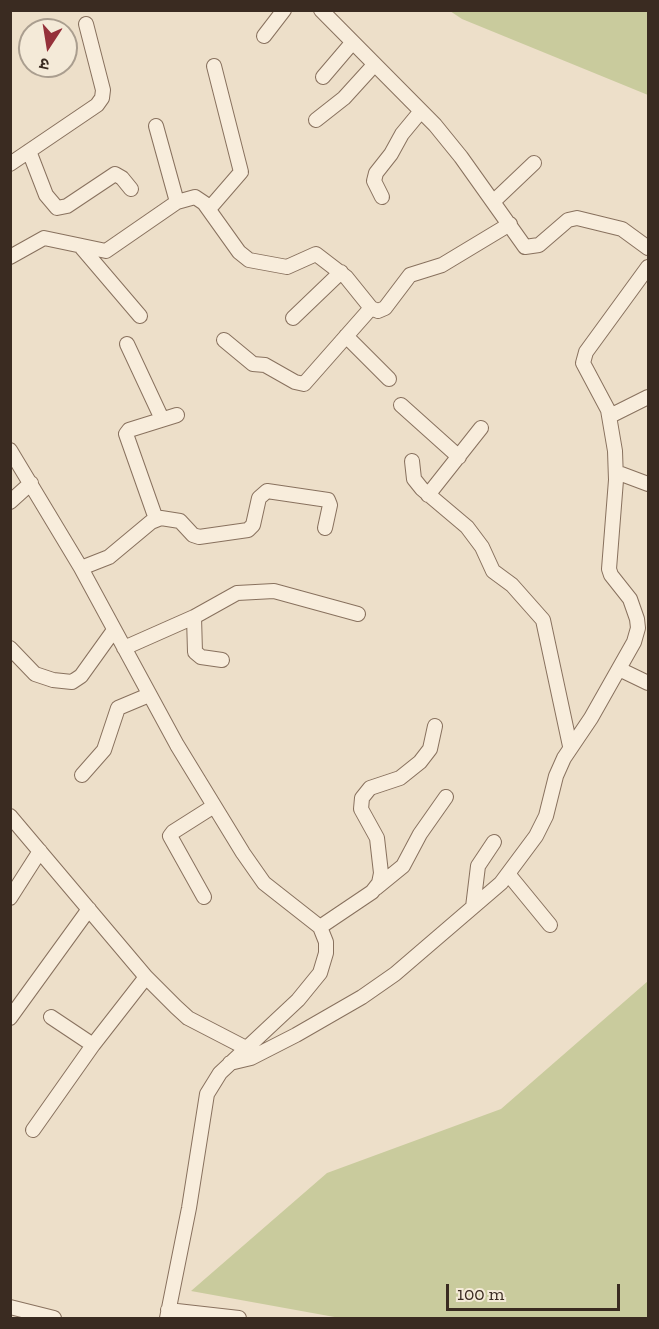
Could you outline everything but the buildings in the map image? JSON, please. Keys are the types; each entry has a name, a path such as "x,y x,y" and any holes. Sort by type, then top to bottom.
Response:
{"street":[{"path":"264,36 284,10"},
{"path":"321,10 447,139 494,201 523,245 528,248 539,245 568,220 578,219 622,229 648,248"},
{"path":"10,164 97,105 102,98 103,90 86,24"},
{"path":"323,77 352,43"},
{"path":"316,120 344,98 374,65"},
{"path":"209,209 241,172 214,66"},
{"path":"382,197 374,181 376,172 421,111"},
{"path":"156,126 177,202"},
{"path":"29,152 46,195 57,208 68,206 115,174 122,178 131,189"},
{"path":"494,201 534,163"},
{"path":"10,257 45,238 99,251 112,248 177,202 195,198 202,200 239,252 249,260 287,267 316,254 341,272 378,312 385,308 410,275 442,265 510,224"},
{"path":"82,248 140,316"},
{"path":"638,628 630,599 611,575 609,569 616,472 610,416 601,393 584,368 584,358 648,267"},
{"path":"293,318 341,272"},
{"path":"224,340 253,364 270,367 300,384 307,382 372,308"},
{"path":"346,336 389,379"},
{"path":"126,344 162,419"},
{"path":"610,416 648,397"},
{"path":"401,405 459,457"},
{"path":"156,519 126,435 129,430 177,415"},
{"path":"428,495 481,428"},
{"path":"10,450 81,568 149,695 214,806 264,883 320,927 325,936 326,953 320,973 298,1000 214,1080 207,1094 189,1208 167,1314 239,1318"},
{"path":"412,461 414,479 428,495 466,527 482,547 493,571 512,585 543,620 570,746"},
{"path":"616,472 648,484"},
{"path":"10,502 31,483"},
{"path":"81,568 109,557 156,519 180,521 193,535 199,537 248,530 253,525 259,498 263,493 272,490 328,500 330,505 325,528"},
{"path":"124,648 194,617 226,597 254,591 295,595 358,614"},
{"path":"230,1063 244,1061 266,1051 362,997 395,974 509,875 528,851 546,816 556,776 570,746 591,718 634,642 638,628 648,615"},
{"path":"194,617 195,652 201,657 222,660"},
{"path":"10,648 35,674 53,680 72,682 81,676 114,630"},
{"path":"619,669 648,683"},
{"path":"82,775 104,750 118,708 149,695"},
{"path":"376,888 381,873 377,838 361,809 363,798 370,788 400,778 420,762 430,749 435,726"},
{"path":"320,927 392,878 403,866 420,834 446,797"},
{"path":"204,897 170,836 214,806"},
{"path":"10,816 146,977 188,1018 246,1048"},
{"path":"473,907 478,866 494,842"},
{"path":"10,898 40,850"},
{"path":"509,875 550,925"},
{"path":"10,1018 89,909"},
{"path":"33,1130 93,1045 146,977"},
{"path":"51,1017 93,1045"},
{"path":"10,1307 23,1315 54,1318"}],"green space":[{"path":"450,11 648,11 648,95 462,19"},
{"path":"648,981 648,1318 340,1318 191,1291 327,1173 501,1109"}]}
